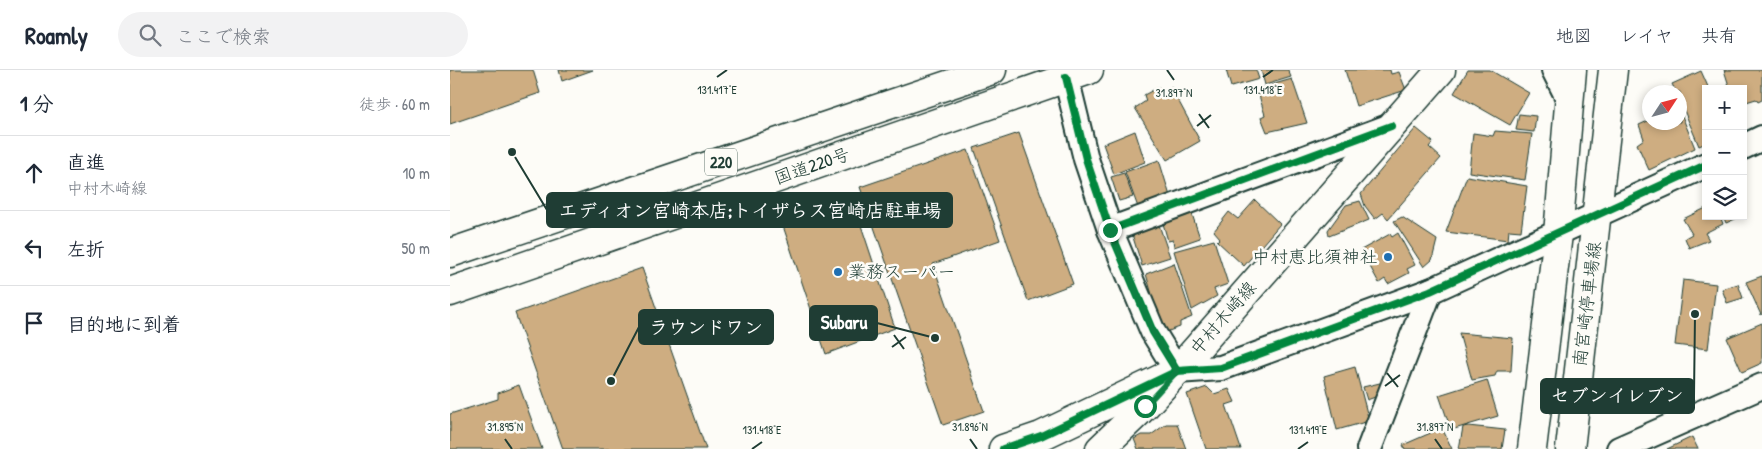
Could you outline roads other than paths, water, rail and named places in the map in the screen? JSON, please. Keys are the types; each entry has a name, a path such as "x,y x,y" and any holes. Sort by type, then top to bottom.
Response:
{"main road":[{"name":"国道220号","path":"450,253 992,70"},
{"name":"中村木崎線","path":"1100,449 1145,406 1177,371 1441,70"},
{"name":"南宮崎停車場線","path":"1532,449 1558,234 1572,70"},
{"name":"南宮崎停車場線","path":"1570,449 1612,70"},
{"name":"国道220号","path":"450,292 1078,73"},
{"path":"1003,449 1041,436 1177,371"}],"street":[{"path":"1554,70 1570,102"},
{"path":"1078,73 1086,159 1110,230 1153,332 1177,371 1221,368 1430,291 1702,167"},
{"path":"1110,230 1391,126"},
{"path":"1747,145 1762,138"},
{"path":"1369,449 1430,291"},
{"path":"1619,449 1762,386"}],"place":[{"name":"エディオン宮崎本店;トイザらス宮崎店駐車場","path":"512,152"},
{"name":"中村恵比須神社","path":"1388,257"},
{"name":"業務スーパー","path":"838,272"},
{"name":"セブンイレブン","path":"1695,314"},
{"name":"Subaru","path":"935,338"},
{"name":"ラウンドワン","path":"611,381"}]}
